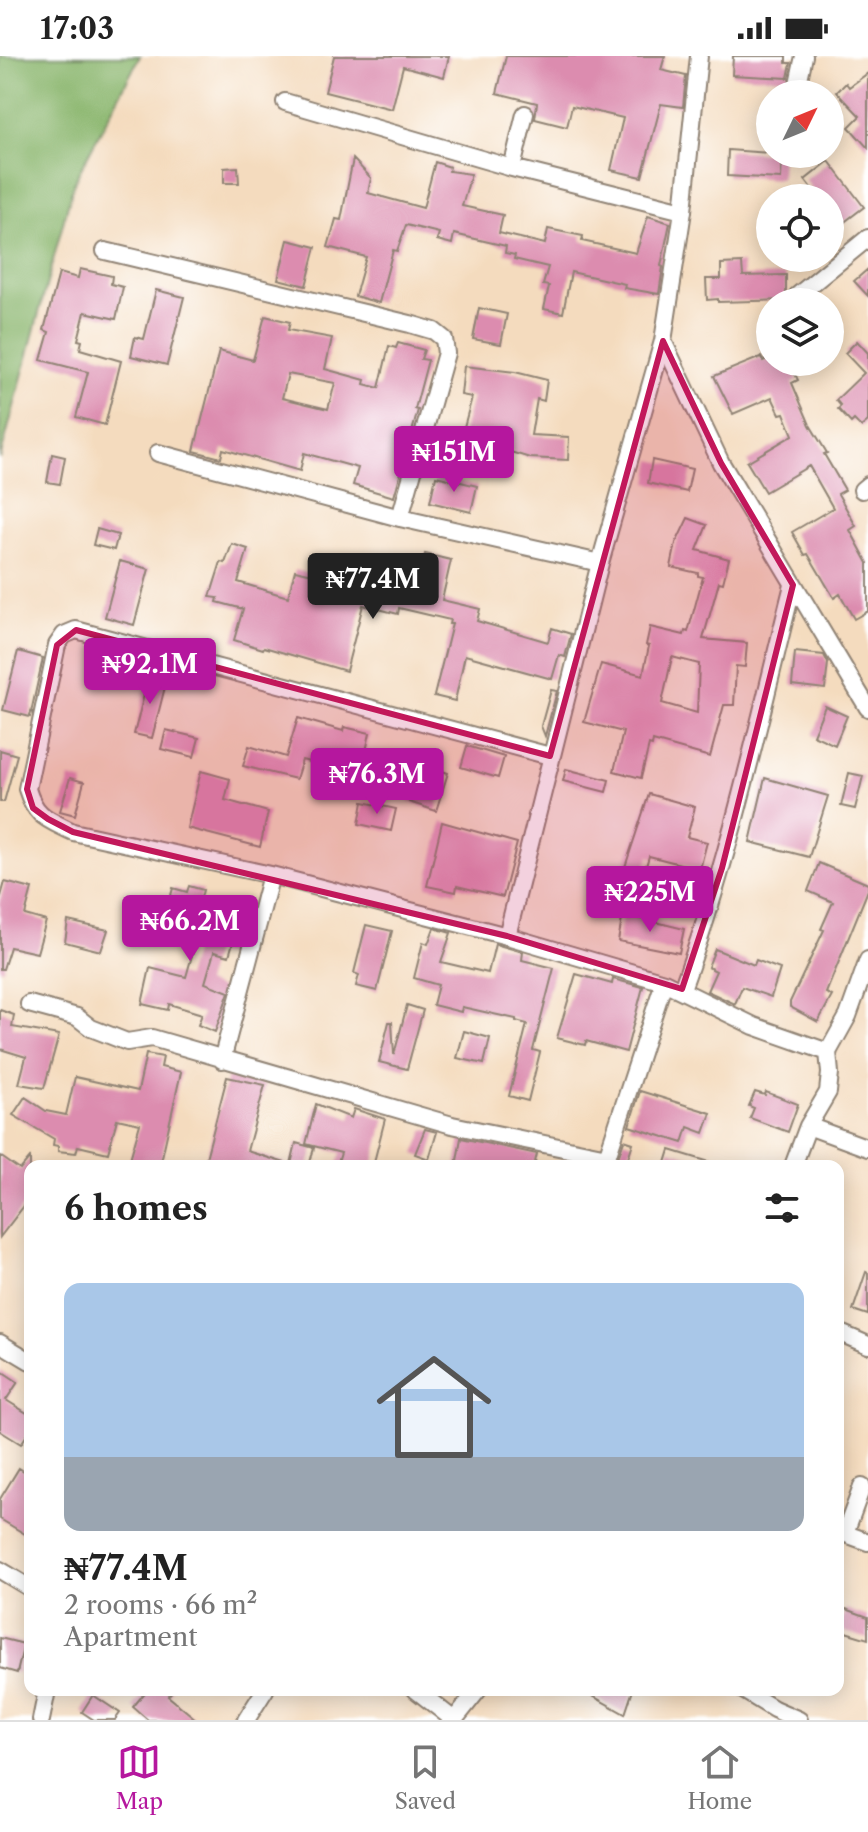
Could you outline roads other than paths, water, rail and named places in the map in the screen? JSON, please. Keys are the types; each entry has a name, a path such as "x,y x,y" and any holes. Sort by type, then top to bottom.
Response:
{"street":[{"path":"507,936 600,563 663,341 683,211 699,56"},
{"path":"799,80 804,56"},
{"path":"285,102 512,168 683,211"},
{"path":"512,168 525,114"},
{"path":"807,288 868,238"},
{"path":"105,251 410,324 434,331 444,339 446,353 400,518"},
{"path":"663,341 721,463 868,708"},
{"path":"158,453 400,518 600,563"},
{"path":"682,989 722,868 793,585"},
{"path":"550,756 76,630 64,635 57,645 27,789 33,808 73,832 271,875 507,936 664,982 754,1026 828,1052"},
{"path":"222,1060 271,875"},
{"path":"795,1160 808,1126 828,1092 828,1052 848,1016 868,960"},
{"path":"607,1160 664,982"},
{"path":"29,1004 77,1017 91,1028 127,1042 152,1038 452,1125 598,1160"},
{"path":"808,1126 868,1148"},
{"path":"844,1335 868,1345"},
{"path":"0,1343 24,1357"},
{"path":"844,1526 862,1487"},
{"path":"844,1533 868,1542"},
{"path":"0,1570 24,1584"},
{"path":"41,1720 46,1696"},
{"path":"246,1720 261,1696"},
{"path":"424,1696 454,1720 473,1696"},
{"path":"753,1696 799,1720"}]}
